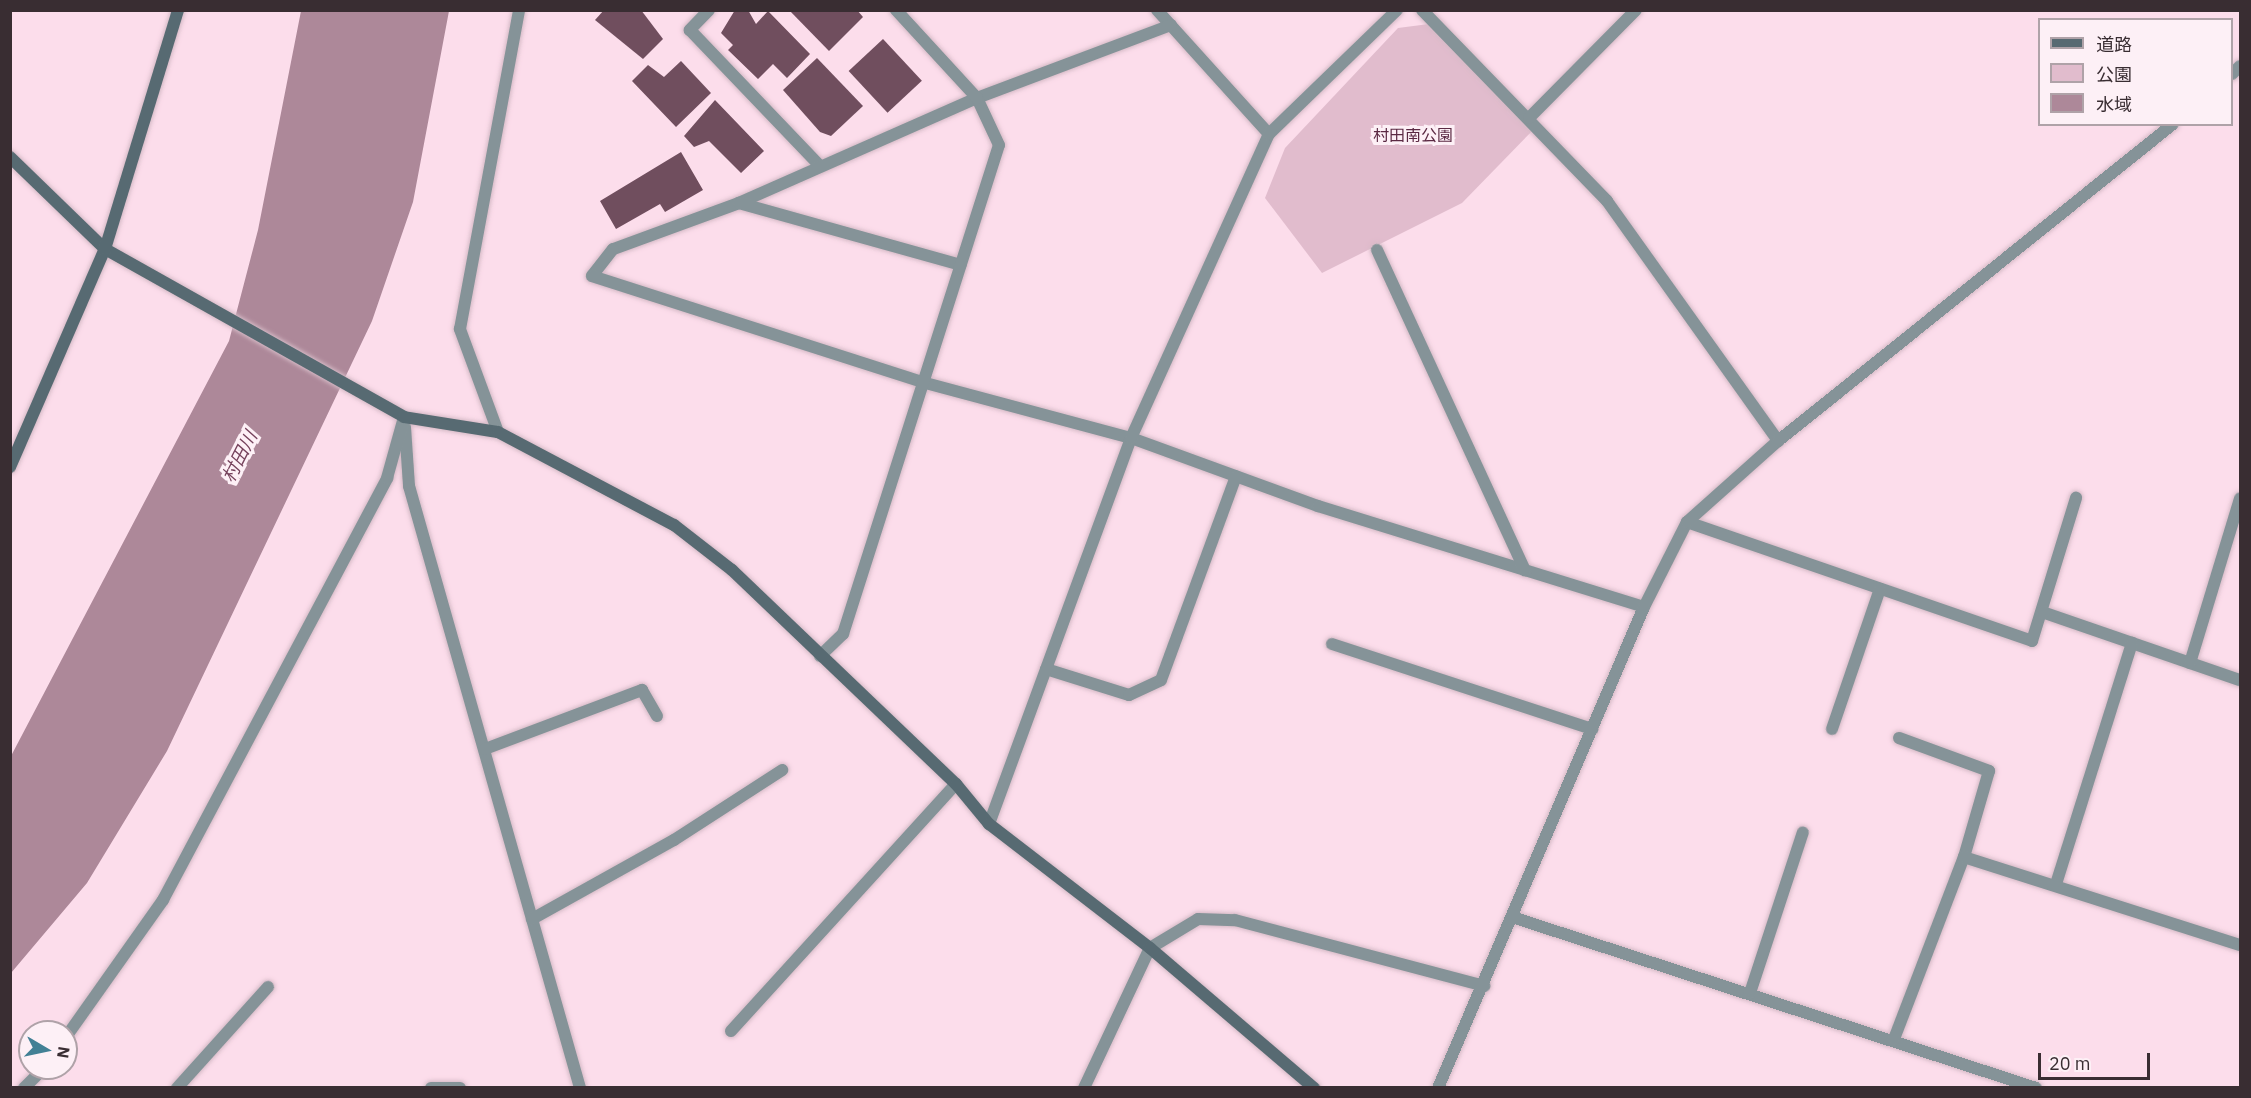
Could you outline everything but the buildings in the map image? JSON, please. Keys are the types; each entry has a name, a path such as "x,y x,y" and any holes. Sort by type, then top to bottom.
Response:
{"street":[{"path":"10,467 105,249 178,10"},
{"path":"498,432 460,329 519,10"},
{"path":"709,10 690,30 819,165"},
{"path":"820,656 843,634 999,145 977,98 896,10"},
{"path":"1157,10 1269,134"},
{"path":"989,824 1131,438 1269,134 1397,10"},
{"path":"1422,10 1607,201 1778,441"},
{"path":"1529,118 1636,10"},
{"path":"1171,25 977,98 819,165 739,202 613,249 592,276 922,382 1131,438 1236,476 1644,607"},
{"path":"1438,1088 1484,986 1644,607 1687,522 1778,441 2171,126"},
{"path":"10,157 105,249 404,417 498,432 674,525 732,570 956,784 989,824 1150,948 1314,1088"},
{"path":"739,202 961,265"},
{"path":"1377,250 1525,570"},
{"path":"404,417 409,486 580,1088"},
{"path":"77,1020 163,900 387,478 404,417"},
{"path":"1046,669 1129,695 1161,680 1236,476"},
{"path":"1687,522 2032,641 2076,498"},
{"path":"2190,663 2241,498"},
{"path":"1832,729 1880,589"},
{"path":"2042,612 2241,680"},
{"path":"2056,884 2132,643"},
{"path":"1332,644 1592,729"},
{"path":"485,749 642,690 657,716"},
{"path":"1894,1039 1964,857 1989,771 1899,738"},
{"path":"532,919 674,840 782,770"},
{"path":"731,1030 956,784"},
{"path":"1750,993 1803,832"},
{"path":"1964,857 2056,884 2241,945"},
{"path":"1512,917 1894,1039 2036,1088"},
{"path":"1084,1088 1150,948 1198,919 1235,920 1484,986"},
{"path":"177,1088 268,987"},
{"path":"431,1088 460,1088"}],"green space":[{"name":"村田南公園","path":"1429,24 1533,130 1462,203 1322,273 1265,198 1285,148 1398,28"}],"water":[{"name":"村田川","path":"301,11 449,11 413,202 372,321 167,751 87,883 11,973 11,756 229,341 258,230"}]}
